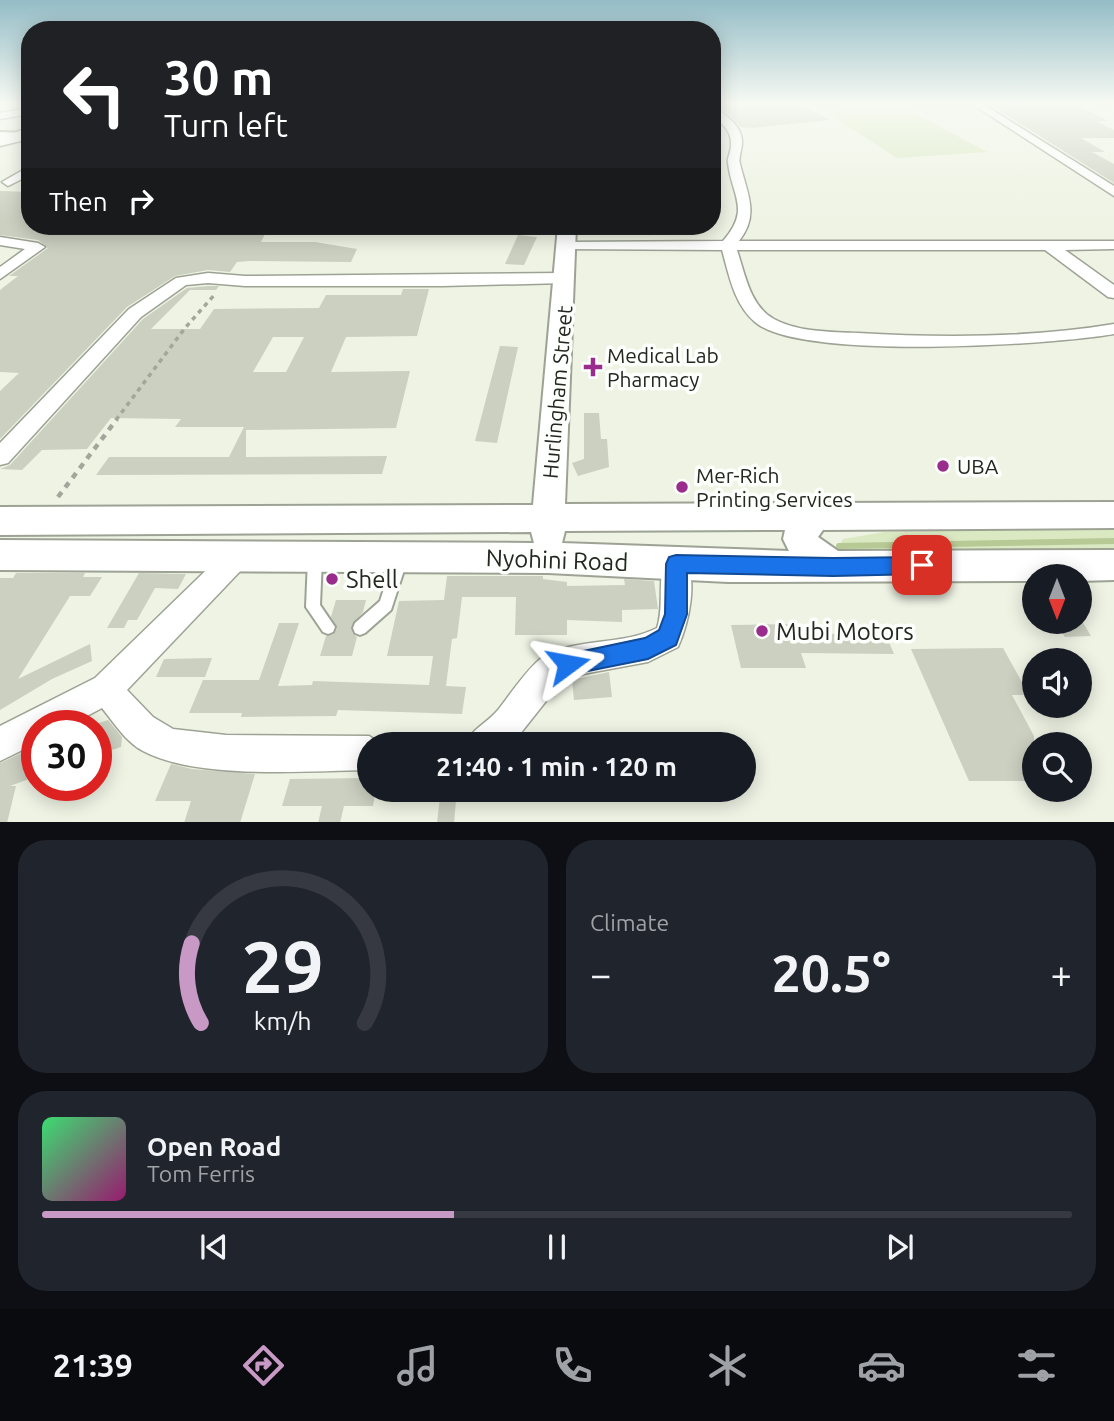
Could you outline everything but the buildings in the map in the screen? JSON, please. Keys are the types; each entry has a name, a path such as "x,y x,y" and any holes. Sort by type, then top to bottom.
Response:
{"main road":[{"name":"Hurlingham Street","path":"548,558 551,437 567,236"},
{"name":"Nyohini Road","path":"0,521 1114,515"},
{"path":"816,517 802,527 801,540 812,554 833,567"},
{"name":"Nyohini Road","path":"0,555 548,558 833,567 1114,565"}],"street":[{"path":"728,245 742,227 744,207 733,162 739,142"},
{"path":"1036,142 1114,192"},
{"path":"8,182 21,175"},
{"path":"567,236 728,245 1114,245"},
{"path":"0,241 38,247 0,274"},
{"path":"728,245 746,300 757,315 769,324 790,331 915,340 1074,335 1114,329"},
{"path":"1050,246 1114,293"},
{"path":"0,457 143,305 186,279 565,278"},
{"path":"0,744 106,689 237,557"},
{"path":"500,732 552,669 583,659 648,648 668,637 676,614 676,564"},
{"path":"106,689 152,737 166,744 225,751 357,753"}],"lane":[{"path":"360,628 386,605 402,556"},
{"path":"315,557 313,607 328,627"}],"path":[{"path":"40,521 206,302 236,280"}],"green space":[{"path":"873,142 969,142 987,152 897,158"},
{"path":"1114,527 1114,555 843,552 839,546 843,539 884,532"}],"waterway":[{"path":"839,546 1114,541"}],"place":[{"name":"Medical Lab Pharmacy","path":"593,367"},
{"name":"UBA","path":"943,466"},
{"name":"Mer-Rich Printing Services","path":"682,487"},
{"name":"Shell","path":"332,579"},
{"name":"Mubi Motors","path":"762,631"}],"route":[{"path":"568,664 648,648 668,637 676,614 676,564 833,567 922,565"}]}
